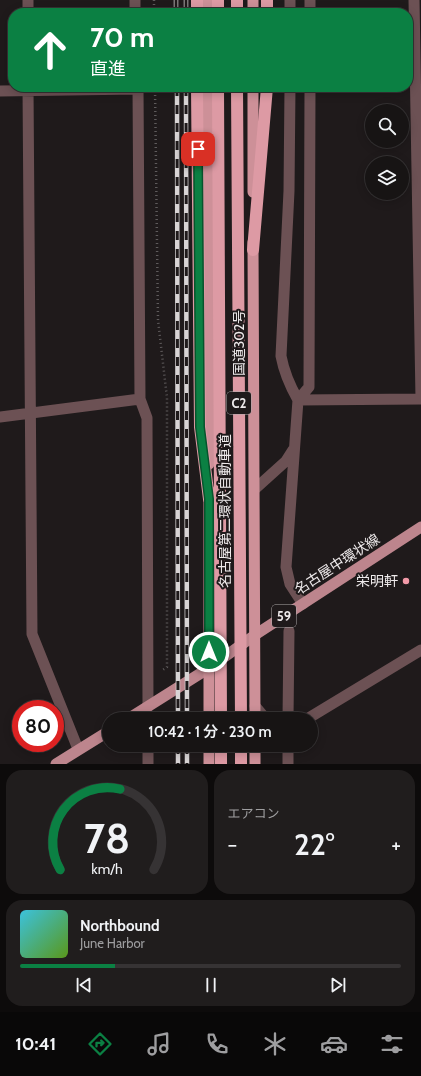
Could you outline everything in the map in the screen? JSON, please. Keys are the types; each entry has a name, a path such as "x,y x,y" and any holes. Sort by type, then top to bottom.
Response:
{"highway":[{"path":"197,92 200,427 209,499"},
{"path":"208,92 209,712"},
{"name":"名古屋第二環状自動車道","path":"218,92 221,712"},
{"name":"名古屋第二環状自動車道","path":"237,92 241,712"},
{"name":"国道302号","path":"253,92 255,712"},
{"path":"253,250 267,92"},
{"path":"209,752 209,764"},
{"path":"221,752 221,764"},
{"path":"241,752 241,764"},
{"path":"255,752 255,764"}],"main road":[{"name":"名古屋中環状線","path":"140,712 209,668 255,635 421,527"},
{"path":"56,764 102,735"}],"street":[{"path":"298,400 421,399 418,63 414,0"},
{"path":"28,92 32,634 78,749"},
{"path":"138,92 140,399 147,418 148,707"},
{"path":"290,92 289,199 281,356 286,375 298,400 286,567 290,584 303,604"},
{"path":"298,400 309,387 310,92"},
{"path":"0,417 140,399"},
{"path":"255,489 286,461 294,448"},
{"path":"288,712 289,631"},
{"path":"318,712 421,650"},
{"path":"255,706 260,712"},
{"path":"148,752 148,764"},
{"path":"287,752 288,764"}],"path":[{"path":"148,678 167,667 167,398 158,320 155,92"}],"railway":[{"path":"176,0 176,8"},
{"path":"186,0 186,8"},
{"path":"177,92 178,712"},
{"path":"186,92 187,712"},
{"path":"178,752 178,764"},
{"path":"187,752 187,764"}],"place":[{"name":"栄明軒","path":"406,581"}],"route":[{"path":"198,149 200,427 209,499 209,652"}]}
